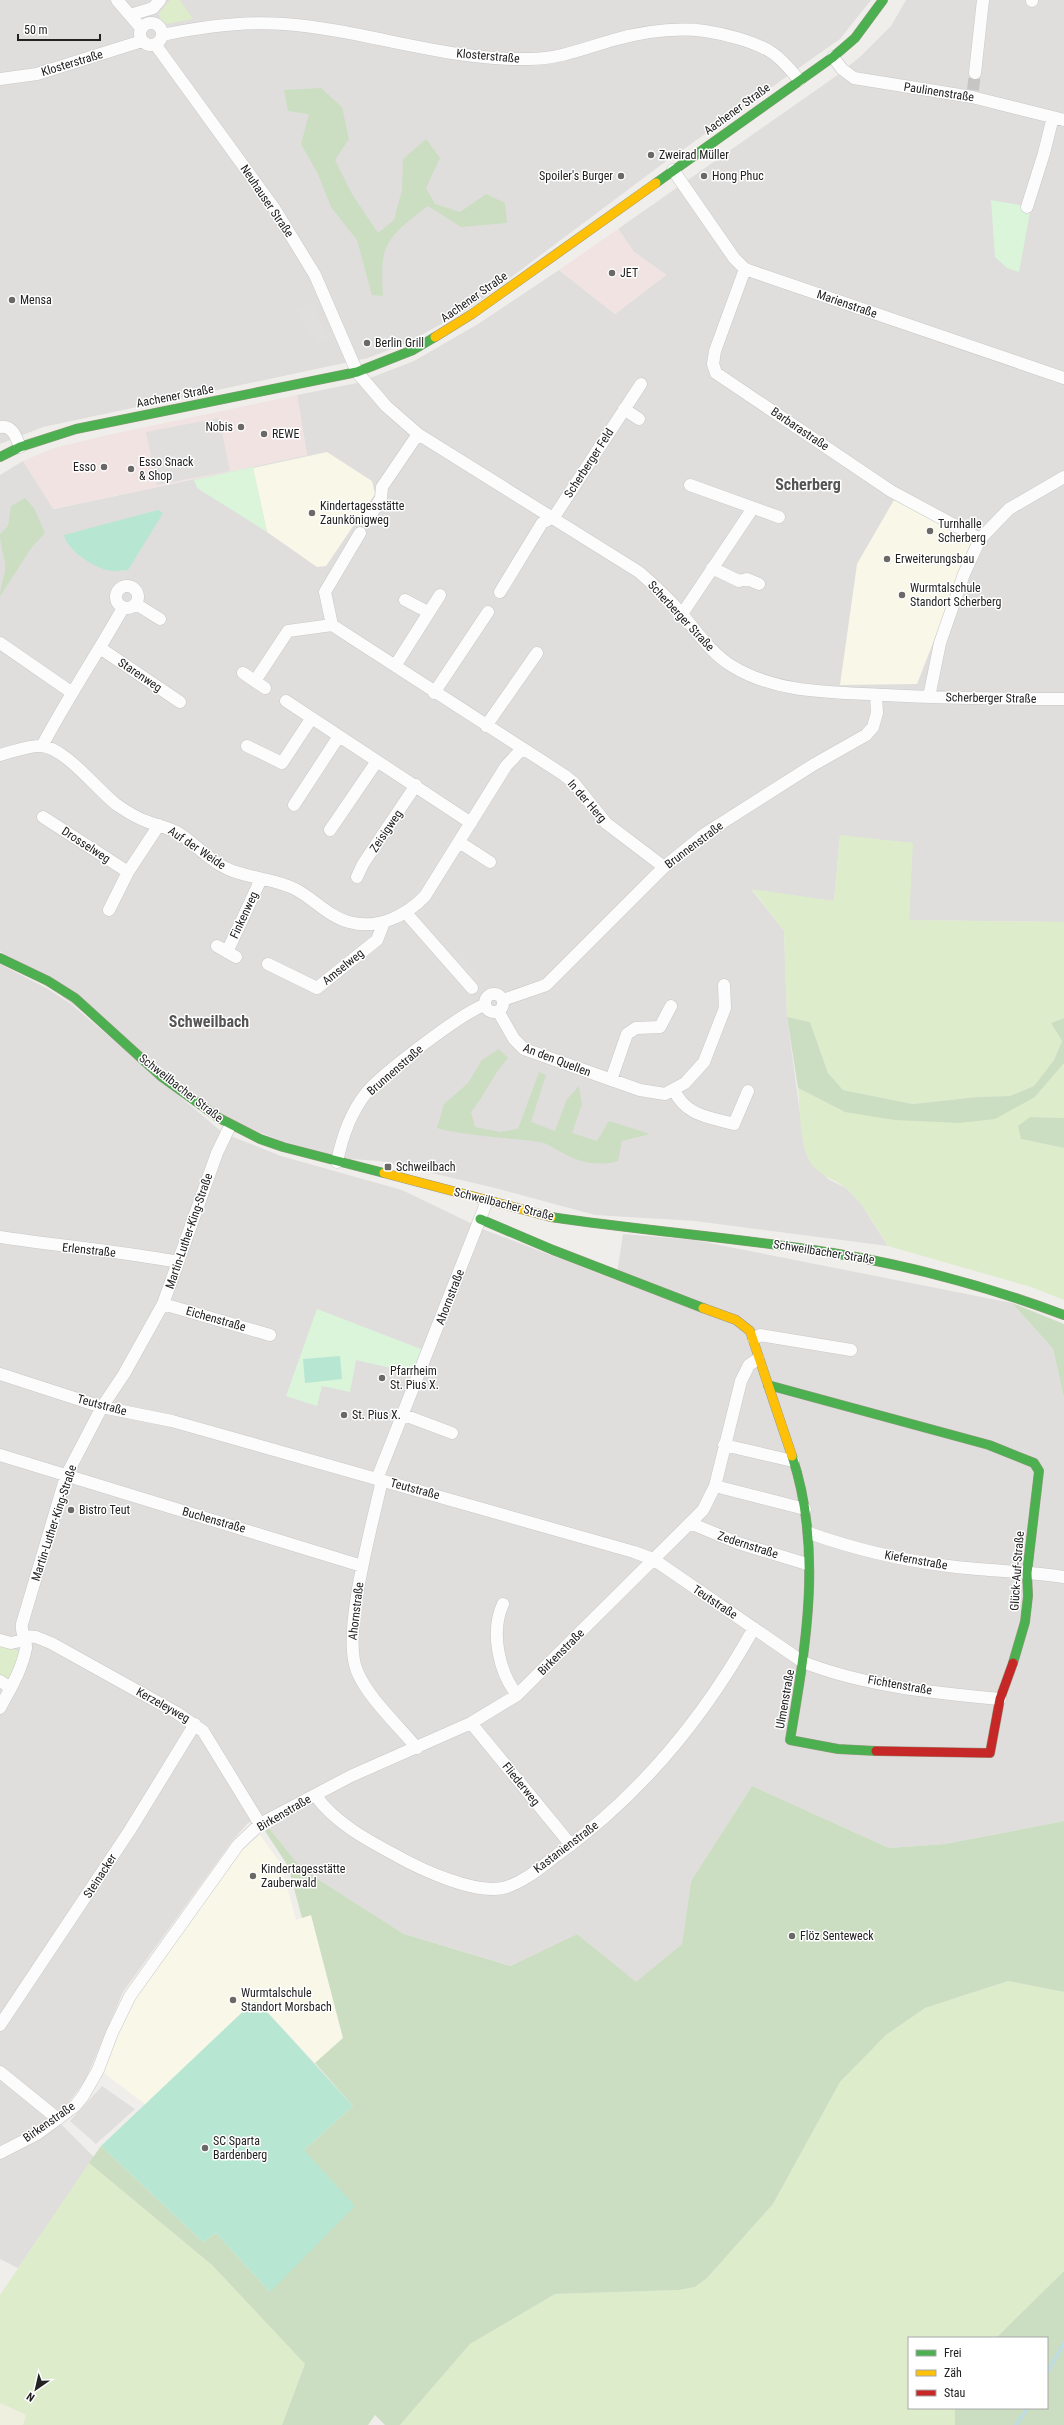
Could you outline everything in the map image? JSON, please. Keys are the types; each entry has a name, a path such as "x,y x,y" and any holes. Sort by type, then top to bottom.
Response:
{"main road":[{"name":"Aachener Straße","path":"0,457 20,447 97,424 357,372 413,350 436,337 833,57 855,38 883,0"},
{"name":"Schweilbacher Straße","path":"0,958 52,983 75,998 144,1061 204,1109 230,1126 269,1143 337,1162 549,1216 592,1224 758,1242 901,1265 980,1286 1064,1316"},
{"name":"Schweilbacher Straße","path":"480,1219 553,1250 736,1320 745,1325 754,1339 758,1359"},
{"path":"758,1359 800,1480 809,1533 807,1564 808,1602 803,1662"},
{"name":"Glück-Auf-Straße","path":"768,1385 989,1445 1034,1463 1039,1471 1026,1573 1028,1596 1025,1622 1019,1646 1000,1699 990,1754 858,1749 811,1745 790,1740"},
{"name":"Ulmenstraße","path":"790,1740 803,1662"}],"street":[{"path":"117,0 130,15 146,26 160,27 158,39 150,45 142,41 140,33 146,26 156,4"},
{"path":"975,73 983,0"},
{"path":"130,15 156,4"},
{"name":"Klosterstraße","path":"158,39 205,27 283,24 477,56 530,59 555,56 615,39 685,29 706,31 734,38 771,52 783,61 799,80"},
{"name":"Neuhauser Straße","path":"158,39 274,208 315,275 357,372"},
{"name":"Klosterstraße","path":"0,79 37,74 142,41"},
{"name":"Paulinenstraße","path":"833,57 842,69 854,78 972,93 1059,118 1044,153 1027,207"},
{"name":"Marienstraße","path":"673,170 734,258 745,269 1064,378"},
{"name":"Barbarastraße","path":"745,269 715,351 713,364 716,373 891,490 980,538"},
{"name":"Scherberger Straße","path":"357,372 386,406 418,434 639,572 682,614 713,651 722,659 745,673 786,686 836,693 929,697 1064,699"},
{"name":"Scherberger Feld","path":"554,518 641,384"},
{"path":"624,409 640,419"},
{"path":"0,427 5,426 11,429 20,447"},
{"path":"369,518 381,498 382,487 418,434"},
{"path":"929,697 942,637 964,574 980,538 1008,510 1064,477"},
{"path":"690,485 779,517"},
{"path":"682,614 753,508"},
{"path":"500,592 542,523 554,518"},
{"path":"243,673 260,684 288,632 332,624 325,592 360,533"},
{"path":"712,568 739,581 747,579 759,584"},
{"path":"129,586 136,590 138,597 136,604 130,608 123,608 116,599 117,592 122,587 129,586"},
{"path":"395,666 440,595"},
{"path":"405,600 428,612"},
{"path":"136,604 160,619"},
{"path":"0,755 42,746 71,692 100,648 123,608"},
{"path":"434,693 488,612"},
{"name":"In der Herg","path":"332,624 434,693 574,783 606,823 664,867"},
{"path":"0,643 71,692"},
{"name":"Starenweg","path":"100,648 180,702"},
{"path":"486,726 537,653"},
{"name":"Brunnenstraße","path":"337,1162 346,1126 367,1092 464,1014 485,1005 486,999 492,994 498,994 503,1000 546,985 664,867 706,833 813,765 866,735 873,727 877,713 876,695"},
{"path":"286,701 311,719 416,785 472,823"},
{"path":"247,746 282,763 311,719"},
{"path":"294,805 339,736"},
{"name":"Auf der Weide","path":"42,746 78,768 101,793 144,821 181,834 201,852 224,867 261,879 275,880 295,889 338,918 348,922 384,922 406,913 425,896 472,823 506,766 522,749"},
{"path":"330,830 377,761"},
{"name":"Zeisigweg","path":"357,877 363,864 416,785"},
{"name":"Drosselweg","path":"43,817 128,872"},
{"path":"110,910 128,872 159,825"},
{"path":"459,842 490,862"},
{"name":"Finkenweg","path":"227,952 261,879"},
{"path":"406,913 472,988"},
{"name":"Amselweg","path":"268,964 317,988 377,940 384,922"},
{"name":"An den Quellen","path":"498,1011 514,1039 524,1049 640,1090 665,1094 674,1090 690,1078 704,1062 725,1008 724,985"},
{"path":"485,1005 492,1012 498,1011 503,1006 503,1000"},
{"path":"611,1080 627,1034 636,1028 660,1027 671,1006"},
{"path":"674,1090 679,1101 690,1111 734,1124 748,1091"},
{"name":"Martin-Luther-King-Straße","path":"0,1708 20,1670 26,1647 21,1631 22,1624 66,1476 102,1407 124,1374 163,1304 217,1153 230,1126"},
{"name":"Ahornstraße","path":"416,1748 366,1687 354,1663 352,1641 362,1566 380,1479 487,1201"},
{"name":"Erlenstraße","path":"0,1237 178,1262"},
{"name":"Eichenstraße","path":"163,1304 270,1334"},
{"path":"754,1339 760,1335 851,1350"},
{"path":"653,1559 703,1510 715,1486 741,1380 749,1365 758,1359"},
{"name":"Teutstraße","path":"0,1374 102,1407 172,1421 584,1537 653,1559 803,1662"},
{"path":"404,1415 452,1433"},
{"path":"724,1446 793,1461"},
{"name":"Buchenstraße","path":"0,1455 362,1566"},
{"path":"715,1486 805,1509"},
{"name":"Zedernstraße","path":"690,1524 738,1543 807,1564"},
{"name":"Kiefernstraße","path":"809,1533 859,1549 906,1560 949,1567 1026,1573 1064,1578"},
{"name":"Birkenstraße","path":"0,2153 37,2134 75,2106 90,2086 130,1996 238,1845 260,1824 351,1776 471,1723 517,1695 653,1559"},
{"path":"503,1604 498,1616 501,1663 508,1683 517,1695"},
{"name":"Kastanienstraße","path":"315,1795 334,1817 372,1843 408,1862 449,1879 484,1888 503,1888 525,1878 571,1845 614,1810 661,1763 695,1722 731,1668 754,1628"},
{"name":"Kerzeleyweg","path":"0,1640 12,1643 24,1638 36,1637 51,1643 195,1724 213,1744 260,1824"},
{"name":"Fichtenstraße","path":"803,1662 825,1671 867,1680 932,1691 1000,1699"},
{"path":"0,1682 11,1688"},
{"name":"Fliederweg","path":"471,1723 571,1845"},
{"name":"Steinacker","path":"0,2025 130,1830 195,1724"},
{"path":"0,2072 58,2119"}],"shaded area":[{"path":"0,0 871,0 840,39 661,165 470,308 407,343 368,358 43,427 0,444"},
{"path":"906,0 1064,0 1064,922 909,920 912,843 840,836 834,901 752,890 784,931 787,1017 804,1143 828,1179 846,1188 860,1202 888,1246 695,1221 595,1215 491,1187 380,1161 350,1159 284,1142 232,1121 0,951 0,475 23,461 54,509 307,455 297,395 357,383 414,361 478,324 559,270 615,314 666,275 634,252 618,229 839,74 861,56 891,26"},
{"name":"JET","path":"618,229 634,252 666,275 615,314 559,270"},
{"path":"312,302 329,341 317,344 296,308"},
{"path":"297,395 307,455 53,509 23,461 54,448 103,436"},
{"path":"219,418 230,471 157,485 146,432"},
{"name":"Kindertagesstätte Zaunkönigweg","path":"327,452 372,481 375,494 326,566 317,567 267,532 253,468"},
{"name":"Wurmtalschule Standort Scherberg","path":"894,500 973,540 917,684 840,685 857,564"},
{"path":"456,830 463,835 418,903 410,898"},
{"path":"459,951 481,980 472,988 449,961"},
{"path":"0,964 48,989 71,1004 223,1133 281,1156 402,1190 485,1230 616,1280 623,1234 694,1240 1012,1303 1053,1349 1064,1398 1064,1821 945,1844 889,1848 752,1786 691,1881 682,1944 636,1983 577,1934 512,1966 404,1934 302,1869 269,1828 262,1814 247,1824 233,1840 123,1992 85,2081 69,2102 52,2115 94,2157 18,2268 0,2259"},
{"name":"Wurmtalschule Standort Morsbach","path":"260,1835 281,1864 296,1920 311,1915 343,2038 315,2063 258,2002 253,2002 146,2105 104,2073 118,2034 133,1999 242,1850"},
{"path":"102,2086 135,2109 96,2144 70,2121"}],"green space":[{"path":"170,0 180,0 193,19 166,24 161,20 159,13"},
{"path":"321,88 342,107 349,139 335,160 352,194 378,233 394,220 402,190 403,159 426,139 440,158 426,188 435,204 460,212 486,194 505,203 507,223 461,227 428,206 403,226 389,243 385,252 383,264 383,296 372,295 357,240 331,207 318,174 301,144 309,114 288,111 284,90"},
{"path":"991,200 1031,207 1019,272 1007,268 995,257"},
{"path":"253,467 267,532 197,488 194,480"},
{"path":"25,498 34,508 45,533 32,547 0,596 5,562 0,534 8,526 11,506"},
{"path":"158,510 163,513 128,570 108,571 94,565 81,557 70,547 64,535"},
{"path":"840,835 913,843 909,920 1064,922 1064,1018 1051,1023 1062,1041 1054,1060 1034,1086 1010,1096 977,1097 913,1104 843,1090 828,1073 810,1022 787,1017 784,931 752,889 834,901"},
{"path":"787,1017 810,1022 828,1073 843,1090 913,1104 977,1097 1010,1096 1034,1086 1054,1060 1062,1041 1051,1023 1064,1018 1064,1063 1035,1097 995,1119 959,1123 895,1120 845,1112 798,1088"},
{"path":"499,1049 508,1058 471,1112 475,1127 500,1132 518,1129 539,1072 546,1075 531,1122 555,1131 567,1099 579,1086 582,1104 572,1133 597,1141 609,1121 650,1134 622,1141 618,1161 603,1164 580,1161 566,1155 548,1144 527,1140 475,1135 437,1128 444,1104 468,1083 482,1060"},
{"path":"1064,1063 1064,1118 1030,1117 1021,1139 1064,1148 1064,1300 1031,1287 888,1246 869,1216 853,1195 842,1185 816,1169 812,1165 806,1153 802,1135 798,1088 845,1112 1035,1097"},
{"path":"1030,1117 1064,1118 1064,1148 1021,1139 1018,1126"},
{"path":"1012,1303 1064,1324 1064,1398 1053,1349"},
{"path":"317,1309 421,1349 413,1373 356,1360 350,1392 322,1386 317,1406 286,1396"},
{"path":"340,1356 342,1379 305,1383 303,1359"},
{"path":"0,1643 20,1652 9,1683 0,1678"},
{"path":"752,1786 889,1848 945,1844 1064,1821 1064,1992 1008,1981 925,2008 886,2035 840,2082 773,2204 707,2278 695,2287 679,2290 555,2294 470,2344 400,2425 385,2425 375,2415 368,2425 282,2425 305,2364 212,2265 89,2163 101,2146 203,2242 216,2233 270,2292 304,2150 353,2106 315,2063 343,2038 311,1915 302,1918 288,1866 265,1831 269,1828 302,1869 404,1934 511,1966 577,1934 636,1982 682,1944 691,1881"},
{"path":"1008,1981 1064,1992 1064,2271 997,2337 908,2337 908,2409 955,2409 955,2425 400,2425 470,2344 555,2294 679,2290 695,2287 707,2278 773,2204 840,2082 886,2035 925,2008"},
{"name":"SC Sparta Bardenberg","path":"253,2002 258,2002 353,2106 304,2150 355,2206 270,2292 216,2233 203,2242 101,2146"},
{"path":"89,2163 212,2265 305,2364 282,2425 23,2425 26,2415 0,2403 0,2295"},
{"path":"1064,2271 1064,2425 955,2425 955,2409 1048,2409 1048,2337 997,2337"},
{"path":"0,2403 26,2415 23,2425 0,2425"}],"waterway":[{"path":"1048,2371 1064,2343"},
{"path":"1016,2425 1027,2409"}],"tunnel":[{"path":"973,90 975,73"}],"traffic: fast":[{"path":"656,183 833,57 855,38 883,0"},
{"path":"0,457 20,447 76,429 357,372 413,350 435,337"},
{"path":"0,958 48,981 75,998 162,1077 219,1118 260,1139 283,1147 384,1173"},
{"path":"551,1217 762,1243 863,1258 950,1278 1007,1295 1064,1315"},
{"path":"480,1219 553,1250 703,1308"},
{"path":"768,1385 989,1445 1034,1463 1039,1471 1027,1573 1028,1596 1025,1622 1013,1663"},
{"path":"792,1456 801,1491 807,1526 809,1597 806,1633 790,1740 838,1749 876,1751"}],"traffic: slow":[{"path":"435,337 472,314 656,183"},
{"path":"384,1173 551,1217"},
{"path":"703,1308 736,1320 750,1331 792,1456"}],"traffic: jam":[{"path":"876,1751 990,1753 1000,1699 1013,1663"}],"place":[{"name":"Zweirad Müller","path":"651,155"},
{"name":"Spoiler's Burger","path":"621,176"},
{"name":"Hong Phuc","path":"704,176"},
{"name":"JET","path":"612,273"},
{"name":"Mensa","path":"12,300"},
{"name":"Berlin Grill","path":"367,343"},
{"name":"Nobis","path":"241,427"},
{"name":"REWE","path":"264,434"},
{"name":"Esso","path":"104,467"},
{"name":"Esso Snack & Shop","path":"131,469"},
{"name":"Kindertagesstätte Zaunkönigweg","path":"312,513"},
{"name":"Turnhalle Scherberg","path":"930,531"},
{"name":"Erweiterungsbau","path":"887,559"},
{"name":"Wurmtalschule Standort Scherberg","path":"902,595"},
{"name":"Schweilbach","path":"388,1167"},
{"name":"Pfarrheim St. Pius X.","path":"382,1378"},
{"name":"St. Pius X.","path":"344,1415"},
{"name":"Bistro Teut","path":"71,1510"},
{"name":"Kindertagesstätte Zauberwald","path":"253,1876"},
{"name":"Flöz Senteweck","path":"792,1936"},
{"name":"Wurmtalschule Standort Morsbach","path":"233,2000"},
{"name":"SC Sparta Bardenberg","path":"205,2148"}],"district":[{"name":"Scherberg","path":"808,484"},
{"name":"Schweilbach","path":"209,1021"}]}
